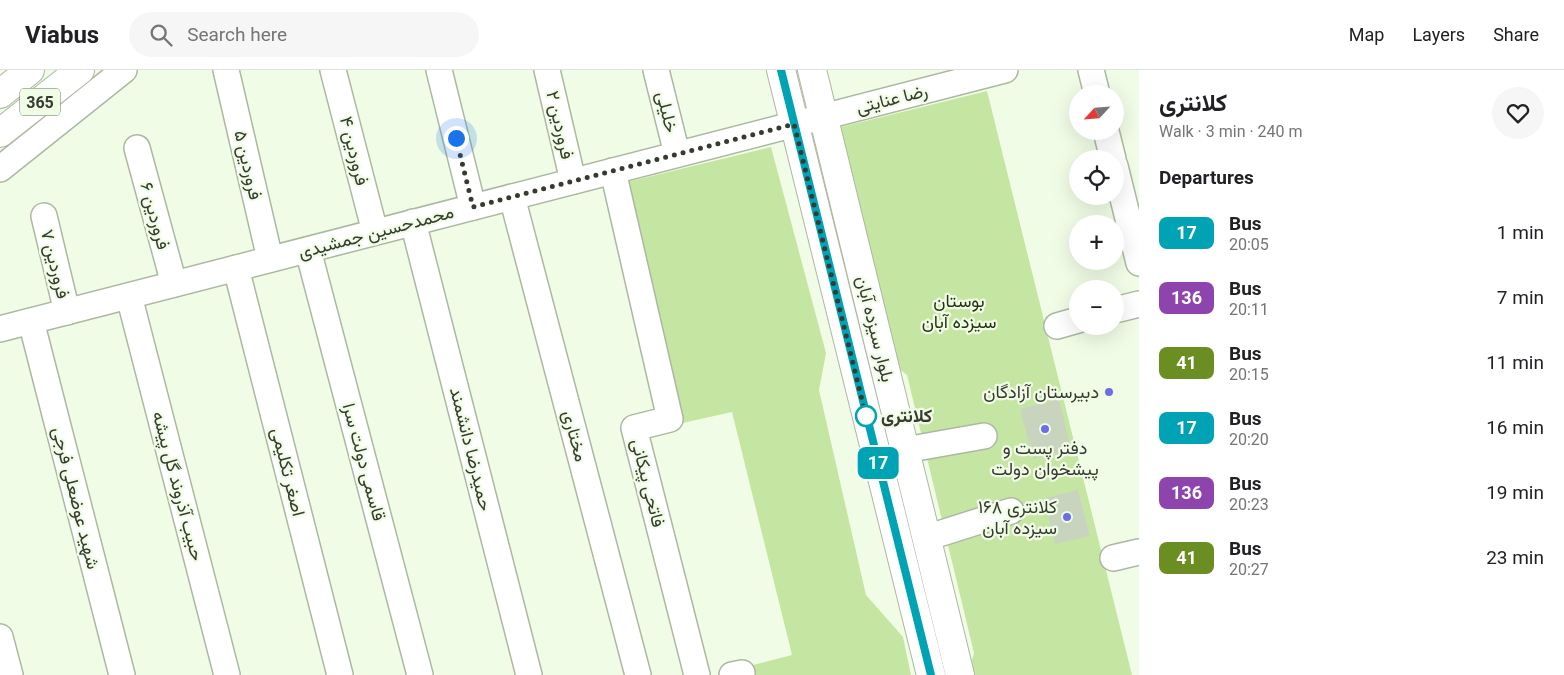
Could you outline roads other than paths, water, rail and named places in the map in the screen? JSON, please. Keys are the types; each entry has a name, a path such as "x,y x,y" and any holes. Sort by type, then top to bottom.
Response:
{"main road":[{"name":"365","path":"0,94 30,70"},
{"name":"365","path":"0,133 80,70"},
{"name":"بلوار سیزده آبان","path":"781,70 787,125 931,675"},
{"name":"بلوار سیزده آبان","path":"812,70 960,675"}],"street":[{"path":"0,168 124,70"},
{"name":"فروردین ۵","path":"226,70 270,259"},
{"name":"فروردین ۴","path":"333,70 375,232"},
{"path":"439,70 473,207"},
{"name":"فروردین ۲","path":"547,70 573,181"},
{"name":"خلیلی","path":"656,70 678,154"},
{"name":"رضا عنایتی","path":"787,125 823,117 923,80 1005,70"},
{"path":"1091,70 1095,85"},
{"name":"محمدحسین جمشیدی","path":"0,329 787,125"},
{"name":"فروردین ۶","path":"136,148 174,284"},
{"name":"فاتحی پیکانی","path":"612,171 670,419 634,428 697,675"},
{"name":"مختاری","path":"512,197 638,675"},
{"path":"1124,202 1139,262"},
{"name":"فروردین ۷","path":"44,216 67,312"},
{"name":"حمیدرضا دانشمند","path":"413,222 528,675"},
{"name":"قاسمی دولت سرا","path":"308,250 420,675"},
{"name":"اصغر تکلیمی","path":"236,268 340,675"},
{"name":"حبیب آذروند گل پیشه","path":"129,296 227,675"},
{"path":"1124,308 1139,304"},
{"name":"شهید عوضعلی فرجی","path":"31,321 122,675"},
{"path":"905,450 984,436"},
{"path":"926,538 1011,511"},
{"path":"1113,558 1139,552"},
{"path":"0,637 10,675"}],"place":[{"name":"دبیرستان آزادگان","path":"1109,392"},
{"name":"کلانتری","path":"866,416"},
{"name":"دفتر پست و پیشخوان دولت","path":"1045,429"},
{"name":"کلانتری ۱۶۸ سیزده آبان","path":"1067,517"}],"park label":[{"name":"بوستان سیزده آبان","path":"959,311"}]}
